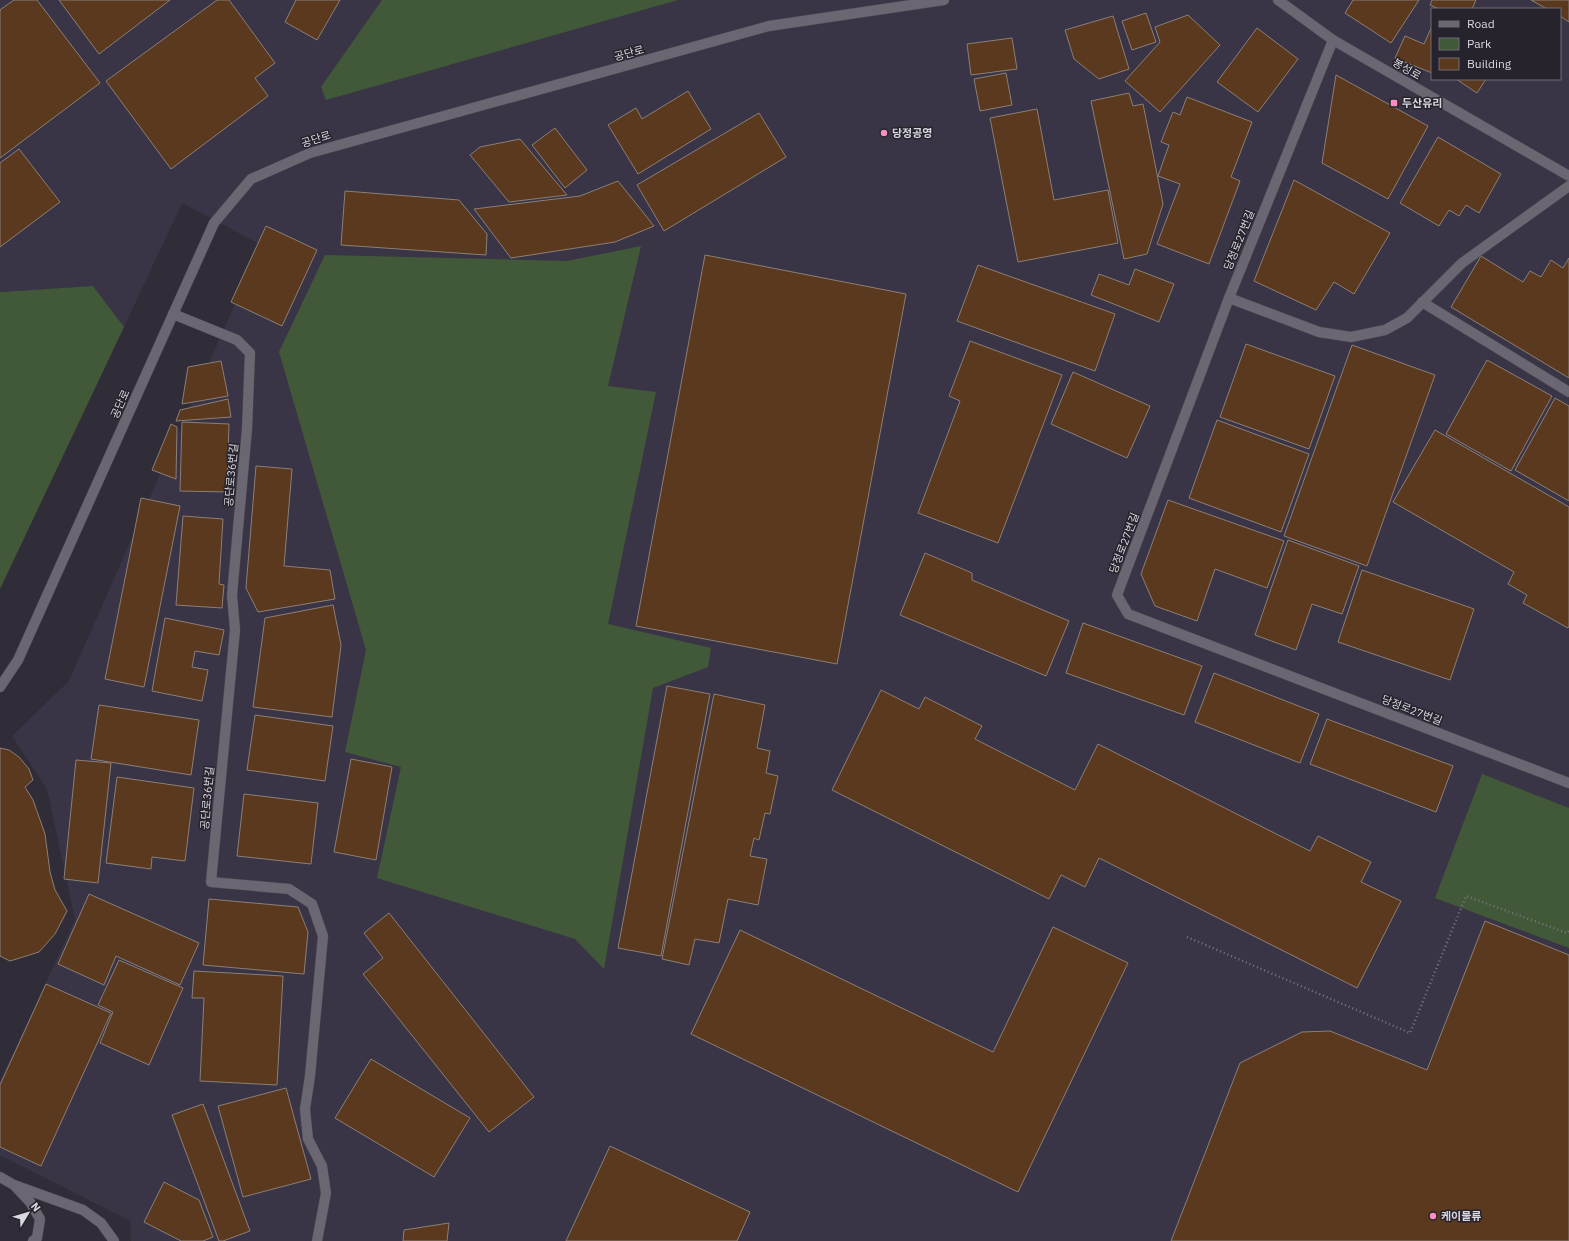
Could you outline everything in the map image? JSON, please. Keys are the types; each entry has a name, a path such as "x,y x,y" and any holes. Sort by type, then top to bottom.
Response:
{"street":[{"name":"공단로","path":"0,688 18,660 214,223 251,179 310,153 769,26 944,0"},
{"name":"봉성로","path":"1278,0 1333,40 1569,176"},
{"name":"당정로27번길","path":"1333,40 1229,298 1117,595 1128,614 1569,783"},
{"path":"1229,298 1319,332 1351,337 1385,330 1407,318 1462,263 1569,186"},
{"path":"1422,302 1569,392"},
{"name":"공단로36번길","path":"173,314 237,340 250,353 247,429 232,595 235,630 211,882 289,889 312,904 323,936 310,1076 305,1109 308,1139 322,1166 326,1193 317,1241"},
{"path":"0,1177 14,1184 83,1210 101,1223 114,1241"},
{"path":"14,1184 30,1202 40,1219 37,1238 33,1241"}],"path":[{"path":"1187,937 1410,1033 1466,896 1567,933 1569,931"}],"shaded area":[{"path":"0,0 1569,0 1569,1241 131,1241 130,1221 0,1155 0,1081 75,920 47,789 12,736 69,681 261,245 182,203 124,327 93,286 0,292"}],"green space":[{"path":"382,0 678,0 326,100 321,87"},
{"path":"641,246 608,386 656,392 608,624 711,648 708,667 653,688 604,969 575,939 377,878 401,767 345,752 366,650 279,352 325,255 567,261"},
{"path":"93,286 124,327 0,589 0,292"},
{"path":"1482,774 1569,808 1569,948 1435,898"}],"building":[{"path":"14,0 37,0 100,83 0,158 0,10"},
{"path":"59,0 170,0 99,54"},
{"path":"217,0 229,0 275,63 255,78 268,96 171,169 106,81"},
{"path":"296,0 340,0 317,40 285,22"},
{"path":"1353,0 1419,0 1391,43 1345,13"},
{"path":"1432,0 1476,0 1472,8 1437,8 1430,5"},
{"path":"1531,0 1569,0 1569,22 1561,17 1561,8 1545,8"},
{"path":"1146,13 1156,42 1132,50 1122,21"},
{"path":"1188,15 1220,45 1160,112 1125,81 1160,42 1155,27"},
{"path":"1113,16 1129,69 1099,79 1074,59 1065,30"},
{"path":"1257,28 1298,59 1258,112 1217,82"},
{"path":"1431,28 1431,73 1395,58 1405,36 1424,44"},
{"path":"1012,38 1017,69 971,75 967,44"},
{"path":"1006,73 1012,105 980,111 974,79"},
{"path":"1336,75 1428,126 1388,199 1322,163"},
{"path":"1458,80 1485,80 1477,93"},
{"path":"688,91 711,129 638,174 608,125 636,108 642,119"},
{"path":"1129,93 1133,106 1143,104 1163,204 1147,254 1124,259 1091,101"},
{"path":"1187,97 1252,122 1231,177 1240,181 1209,264 1157,244 1180,184 1158,176 1169,145 1161,142 1173,112 1180,115"},
{"path":"1037,109 1054,200 1108,190 1118,243 1018,262 990,118"},
{"path":"759,113 786,157 664,231 637,185"},
{"path":"555,128 587,170 565,188 532,145"},
{"path":"1438,137 1501,174 1479,213 1466,205 1459,216 1449,210 1439,226 1400,203"},
{"path":"520,139 567,195 509,202 470,155 480,147"},
{"path":"19,149 60,202 0,247 0,163"},
{"path":"1294,180 1390,233 1354,294 1334,282 1316,310 1254,281"},
{"path":"618,181 654,226 615,242 511,258 474,209 580,196"},
{"path":"345,191 459,200 487,234 486,255 341,245"},
{"path":"266,226 317,250 282,326 231,302"},
{"path":"705,255 906,294 837,664 636,626"},
{"path":"1481,256 1523,282 1530,271 1541,277 1551,260 1563,268 1569,258 1569,378 1451,307"},
{"path":"978,265 1115,314 1095,371 957,321"},
{"path":"1135,269 1174,284 1159,322 1091,295 1099,274 1129,285"},
{"path":"970,341 1062,375 998,543 918,513 960,401 949,396"},
{"path":"1246,344 1335,376 1309,449 1220,417"},
{"path":"1352,345 1435,375 1367,566 1284,536"},
{"path":"1487,360 1552,396 1511,471 1446,434"},
{"path":"221,361 228,396 182,404 188,367"},
{"path":"1073,372 1150,406 1127,458 1051,424"},
{"path":"1555,398 1569,406 1569,501 1515,470"},
{"path":"228,399 231,417 176,421 180,410"},
{"path":"1217,420 1309,454 1281,532 1189,498"},
{"path":"182,422 229,424 227,492 180,491"},
{"path":"171,424 177,427 176,479 152,470"},
{"path":"1435,430 1569,507 1568,628 1523,603 1527,595 1508,584 1514,572 1393,502"},
{"path":"256,466 292,469 284,566 330,570 335,599 258,612 246,588"},
{"path":"141,498 180,506 144,687 105,679"},
{"path":"1168,500 1284,541 1267,588 1215,569 1197,621 1155,606 1141,574"},
{"path":"183,516 223,519 219,584 224,585 222,608 176,605"},
{"path":"1288,540 1359,566 1342,614 1312,604 1296,650 1255,635"},
{"path":"925,553 972,573 972,580 1069,621 1046,676 900,615"},
{"path":"1362,570 1474,609 1450,680 1338,642"},
{"path":"333,605 341,645 332,717 253,707 265,618"},
{"path":"165,618 224,630 219,655 195,651 192,667 208,670 202,701 152,691"},
{"path":"1083,623 1202,666 1184,715 1066,673"},
{"path":"1214,673 1319,714 1300,763 1195,722"},
{"path":"667,686 710,694 661,956 618,948"},
{"path":"881,690 919,709 925,697 982,726 975,739 1075,790 1098,744 1310,851 1318,836 1371,862 1361,882 1401,901 1357,988 1099,858 1085,887 1061,875 1049,899 832,790"},
{"path":"714,694 765,705 757,748 770,751 766,773 778,776 770,814 765,813 759,840 754,838 750,856 767,859 758,905 728,899 719,943 695,939 689,965 662,959"},
{"path":"99,705 199,720 191,775 91,759"},
{"path":"255,715 333,726 325,781 247,770"},
{"path":"1327,719 1453,766 1436,812 1310,764"},
{"path":"0,748 9,750 19,757 29,769 33,780 25,787 33,800 45,834 50,872 55,890 67,911 55,934 39,952 10,961 0,956"},
{"path":"351,759 392,767 376,860 334,852"},
{"path":"76,760 111,763 98,883 64,879"},
{"path":"117,777 194,788 185,861 152,857 151,869 106,863"},
{"path":"244,794 318,803 311,864 237,856"},
{"path":"89,894 199,943 180,985 116,956 104,985 58,964"},
{"path":"209,899 298,907 308,932 304,974 203,965"},
{"path":"389,913 534,1097 489,1132 363,974 383,958 364,933"},
{"path":"1485,921 1569,955 1569,1241 1171,1241 1240,1063 1302,1032 1330,1031 1427,1070"},
{"path":"1053,927 1128,963 1018,1192 691,1034 740,930 993,1052"},
{"path":"119,960 183,988 149,1065 100,1043 113,1012 98,1005"},
{"path":"194,971 283,976 277,1085 200,1081 204,998 192,998"},
{"path":"46,984 111,1013 41,1166 0,1147 0,1085"},
{"path":"371,1059 470,1118 434,1177 335,1118"},
{"path":"286,1088 311,1179 243,1197 218,1106"},
{"path":"203,1104 250,1231 223,1241 219,1241 172,1115"},
{"path":"610,1146 750,1212 737,1241 566,1241"},
{"path":"164,1182 199,1200 213,1237 203,1241 181,1241 144,1222"},
{"path":"449,1223 447,1241 403,1241 404,1230"}],"place":[{"name":"두산유리","path":"1394,103"},
{"name":"당정공영","path":"884,133"},
{"name":"케이물류","path":"1433,1216"}]}
